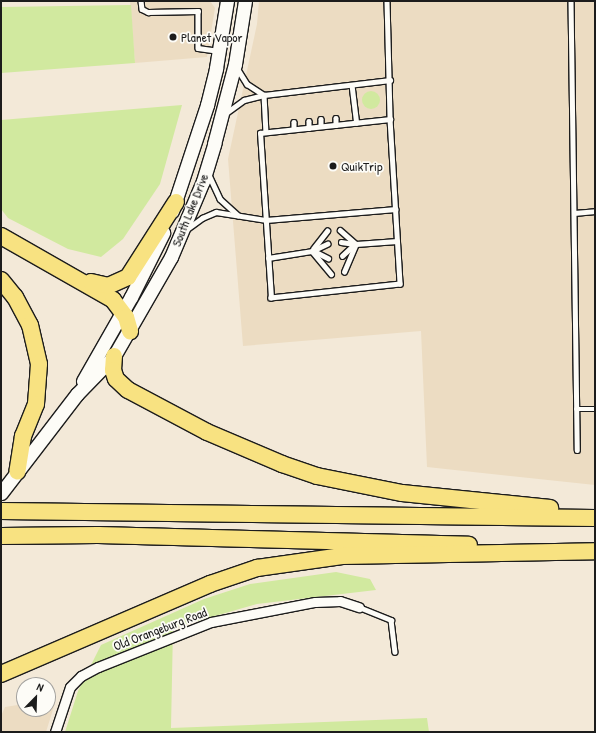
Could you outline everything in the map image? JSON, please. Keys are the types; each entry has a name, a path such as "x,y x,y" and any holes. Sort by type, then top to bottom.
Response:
{"highway":[{"path":"80,279 108,286 128,277 176,202"},
{"path":"1,236 80,279 113,300 123,311 130,331"},
{"path":"1,280 15,297 30,325 39,364 36,404 23,436 17,472"},
{"path":"114,356 113,370 116,379 128,390 251,452 317,476 419,496 595,512"},
{"path":"1,509 32,511 595,518"},
{"path":"1,536 98,535 595,547"},
{"path":"1,674 210,584 257,568 342,556 595,551"}],"main road":[{"name":"South Lake Drive","path":"77,394 153,255 176,202 207,104 219,51 227,1"},
{"name":"South Lake Drive","path":"1,493 77,394 114,356 130,331 180,235 208,165 222,116 235,64 245,1"}],"street":[{"name":"Old Orangeburg Road","path":"55,732 70,687 81,676 98,667 211,622 315,602 340,601 359,607"}],"lane":[{"path":"141,1 142,9 148,12 198,11 198,48 219,51"},
{"path":"387,1 390,119 400,284 271,298 260,132 390,119"},
{"path":"571,1 577,450"},
{"path":"235,64 247,84 264,95"},
{"path":"222,116 239,102 264,95 306,93 390,80"},
{"path":"352,85 357,123"},
{"path":"264,95 266,132"},
{"path":"336,118 336,125"},
{"path":"321,119 321,126"},
{"path":"309,121 309,128"},
{"path":"294,122 294,129"},
{"path":"208,165 209,176 216,193 239,216"},
{"path":"180,235 209,214 266,220 396,209"},
{"path":"574,213 595,211"},
{"path":"340,230 356,244"},
{"path":"312,251 327,231"},
{"path":"341,242 356,244 397,241"},
{"path":"268,258 312,251 327,244"},
{"path":"342,256 356,244"},
{"path":"344,272 356,244"},
{"path":"312,251 328,258"},
{"path":"312,251 331,274"},
{"path":"576,409 595,409"},
{"path":"359,607 391,620 395,652"}],"shaded area":[{"path":"130,1 210,1 215,8 207,57 135,63"},
{"path":"259,1 595,1 595,485 427,467 421,331 243,346 228,159 257,24"},
{"path":"16,705 16,717 51,717 46,732 1,732 1,716 5,707"}],"green space":[{"path":"131,5 135,63 1,73 1,7"},
{"path":"371,91 375,92 379,96 379,104 375,108 371,109 367,108 363,104 362,100 363,96 367,92"},
{"path":"182,105 160,184 123,239 101,257 68,249 8,218 1,209 1,120"},
{"path":"336,572 370,579 376,590 257,604 173,628 171,728 427,718 429,732 65,732 78,691 101,645 204,599 250,584"}],"place":[{"name":"Planet Vapor","path":"173,37"},
{"name":"QuikTrip","path":"333,166"}]}
